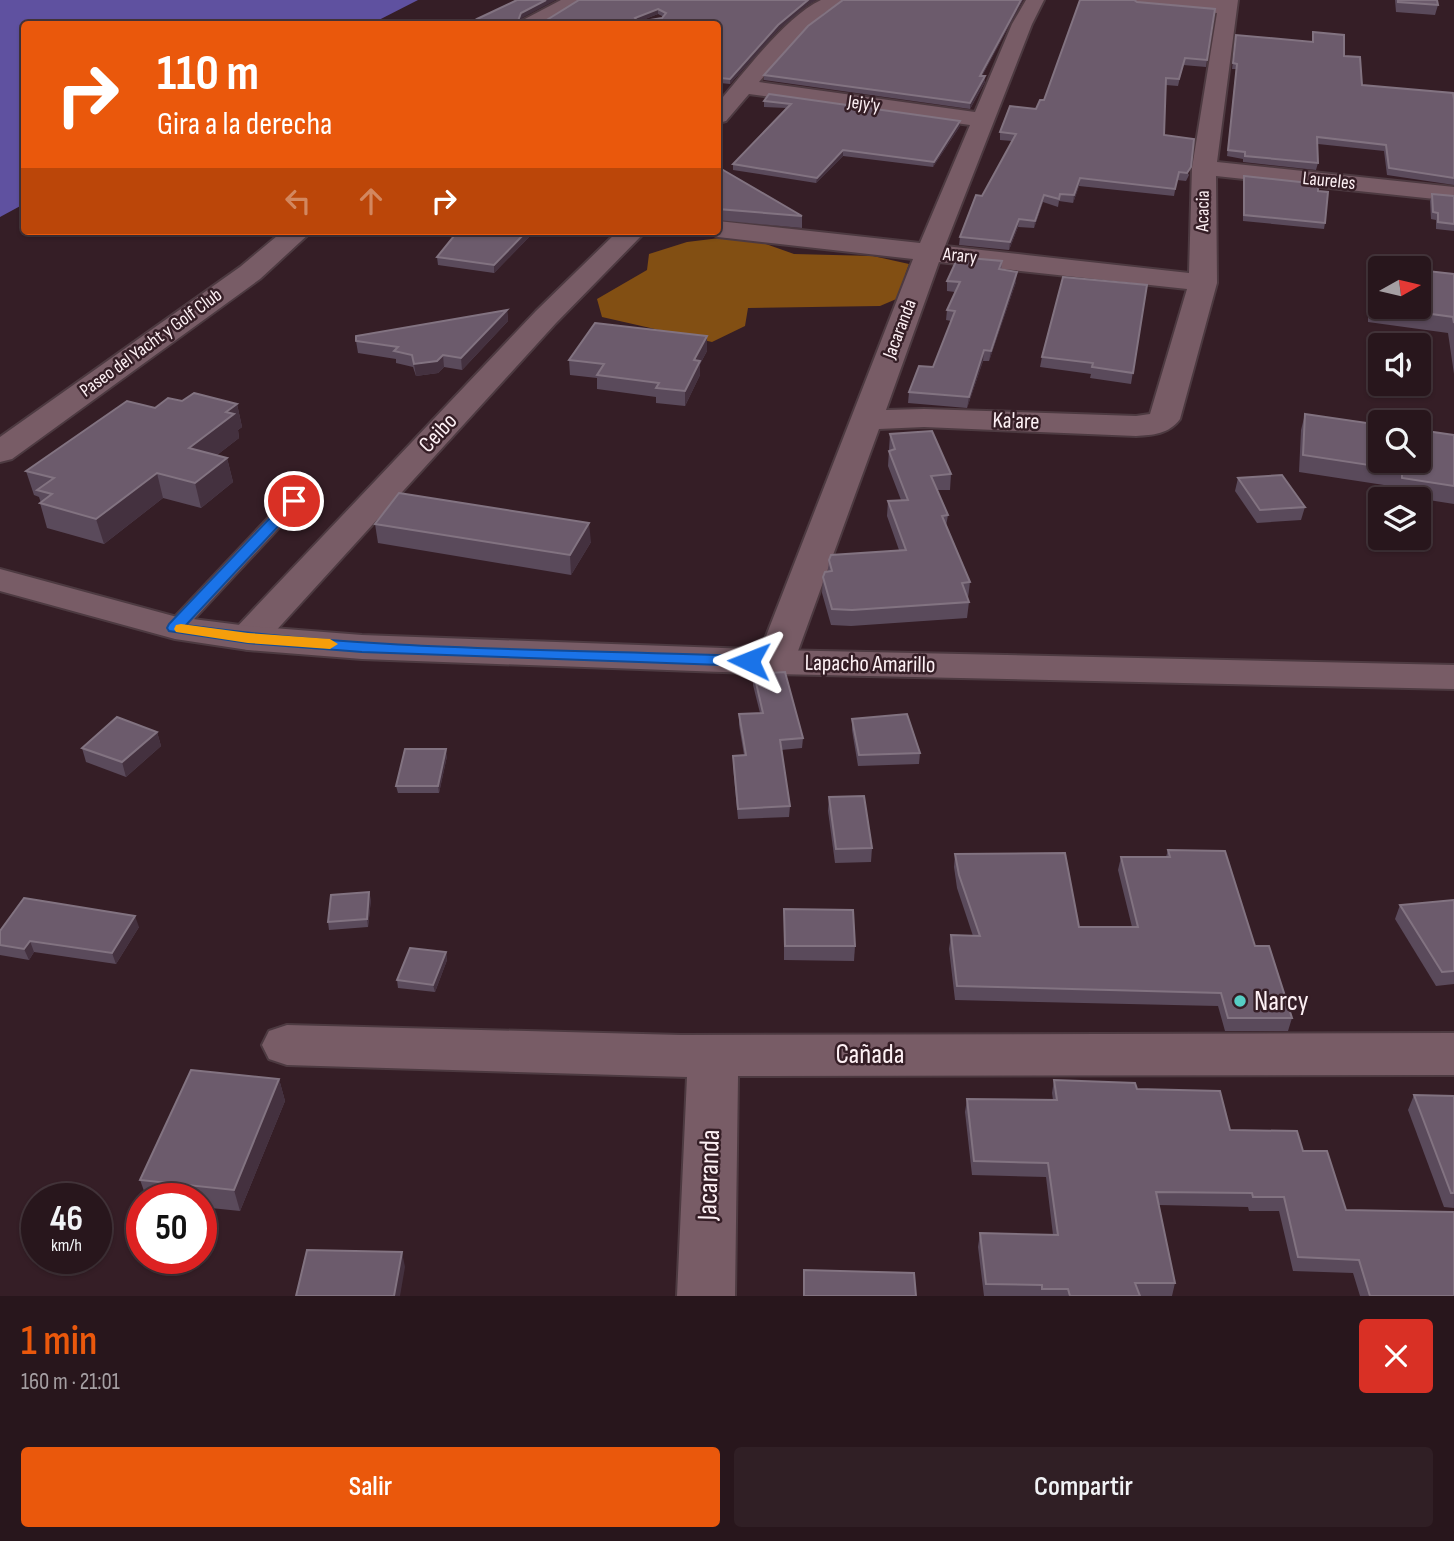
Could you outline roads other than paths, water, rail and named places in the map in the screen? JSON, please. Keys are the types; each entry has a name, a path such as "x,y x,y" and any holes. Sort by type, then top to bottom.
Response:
{"street":[{"path":"536,21 575,0"},
{"path":"721,112 799,25 817,9 836,0"},
{"name":"Jacaranda","path":"775,662 929,253 1022,24 1035,0"},
{"path":"1136,0 1229,4"},
{"name":"Acacia","path":"1164,419 1203,283 1204,168 1229,4"},
{"name":"Jejy'y","path":"746,87 983,120"},
{"name":"Laureles","path":"1204,168 1454,194"},
{"name":"Arary","path":"721,229 1203,283"},
{"name":"Paseo del Yacht y Golf Club","path":"0,452 250,273 294,235"},
{"name":"Ceibo","path":"248,638 546,317 629,235"},
{"name":"Ka'are","path":"866,420 924,418 1136,426 1154,425 1164,419"},
{"name":"Lapacho Amarillo","path":"0,580 175,628 248,638 362,647 775,662 1454,677"},
{"name":"Cañada","path":"287,1045 681,1056 1454,1054"},
{"name":"Jacaranda","path":"706,1296 713,1054"}],"lane":[{"path":"175,628 294,501"}],"place":[{"name":"Narcy","path":"1240,1001"}]}
